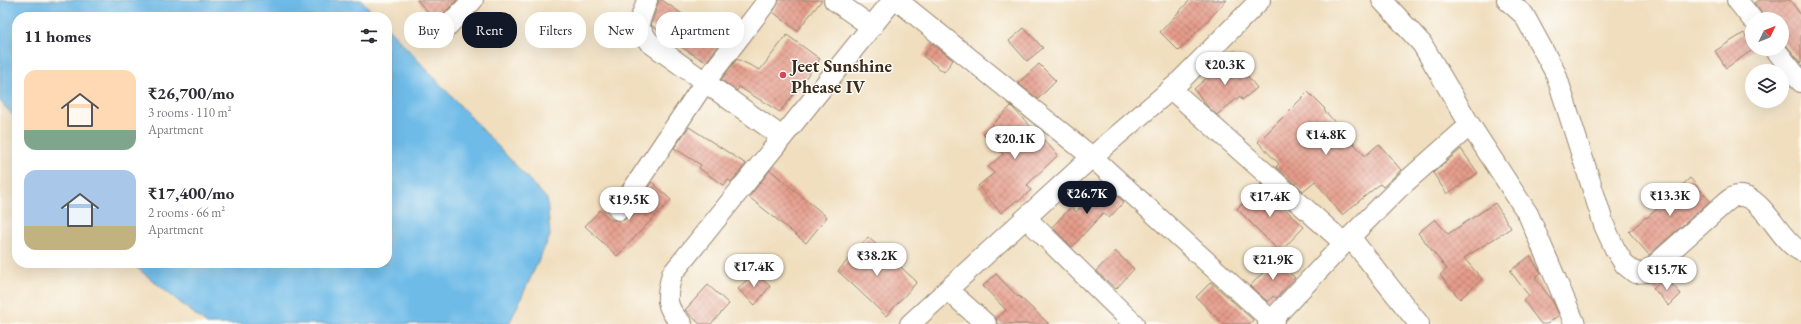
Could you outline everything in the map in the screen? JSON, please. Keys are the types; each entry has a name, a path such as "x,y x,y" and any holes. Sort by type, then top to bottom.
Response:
{"street":[{"path":"454,19 472,0"},
{"path":"647,0 638,26 649,42 782,137"},
{"path":"619,210 705,82 768,0"},
{"path":"834,0 872,27"},
{"path":"682,324 671,313 667,294 672,274 893,0"},
{"path":"897,0 1092,157 1272,323 1347,240 1400,187 1470,125"},
{"path":"910,324 1092,157 1171,90 1260,0"},
{"path":"1382,0 1422,44 1470,125 1528,214 1575,324"},
{"path":"1507,0 1524,14 1556,74 1604,225 1615,249 1625,265 1635,273 1647,272 1726,202 1736,196 1747,197 1758,205 1788,241 1801,251"},
{"path":"1737,0 1746,12"},
{"path":"1781,56 1801,82"},
{"path":"1171,90 1347,240 1419,324"},
{"path":"1026,218 1134,324"},
{"path":"948,290 986,324"}],"water":[{"path":"0,0 361,0 372,12 12,12 12,114 0,101"},
{"path":"392,32 404,45 404,48 407,48 547,199 550,236 509,324 207,324 137,268 392,268"}],"building":[{"path":"417,0 457,0 445,12 428,12"},
{"path":"659,0 662,0 679,12 656,12 656,29 651,25"},
{"path":"779,0 822,0 797,31 773,12"},
{"path":"1190,0 1227,0 1179,51 1160,32"},
{"path":"1759,0 1790,0 1801,15 1801,63 1789,48 1789,12 1761,12 1754,3"},
{"path":"1024,28 1043,48 1027,61 1009,41"},
{"path":"1744,33 1745,34 1745,55 1726,68 1715,51"},
{"name":"Jeet Sunshine Phease IV","path":"787,35 820,59 780,112 739,87 737,91 721,80 737,59 760,70"},
{"path":"932,43 953,60 944,72 923,56"},
{"path":"682,48 716,48 706,62"},
{"path":"1232,56 1257,88 1242,100 1240,96 1217,115 1208,107 1194,89"},
{"path":"1039,64 1056,81 1038,99 1018,83"},
{"path":"1308,92 1325,109 1324,110 1365,156 1379,144 1401,170 1383,187 1380,184 1342,215 1315,181 1303,191 1276,167 1279,164 1258,142"},
{"path":"1011,106 1058,155 1027,185 1031,190 1019,201 1017,200 1001,213 978,186 994,173 988,167 1003,154 983,134"},
{"path":"689,127 746,164 731,182 728,180 724,186 699,168 701,165 674,148"},
{"path":"1461,149 1478,173 1447,194 1433,173"},
{"path":"770,170 827,217 806,243 749,197"},
{"path":"1690,178 1710,201 1649,255 1629,232 1646,217 1647,218"},
{"path":"652,182 671,200 617,256 585,226 600,210 611,220 624,220"},
{"path":"1103,183 1124,202 1109,218 1103,213 1072,247 1052,227 1071,207 1076,212"},
{"path":"1261,184 1286,207 1284,208 1304,227 1280,252 1237,209"},
{"path":"1495,203 1511,228 1464,258 1482,279 1460,299 1440,275 1447,269 1418,233 1435,219 1448,234"},
{"path":"868,237 917,282 886,316 838,271"},
{"path":"1115,251 1134,269 1116,289 1096,271"},
{"path":"1530,256 1541,273 1535,277 1553,302 1559,315 1547,324 1541,324 1523,300 1529,296 1510,271"},
{"path":"1276,259 1295,278 1276,298 1273,296 1268,302 1250,286"},
{"path":"754,272 770,286 755,305 738,289"},
{"path":"996,274 1018,297 1019,296 1049,324 997,324 996,319 1006,310 983,286"},
{"path":"1665,277 1681,294 1669,306 1653,288"},
{"path":"1211,282 1253,320 1249,324 1223,324 1196,297"},
{"path":"708,285 729,304 711,324 700,324 685,310"}],"place":[{"name":"Jeet Sunshine Phease IV","path":"783,75"}]}
